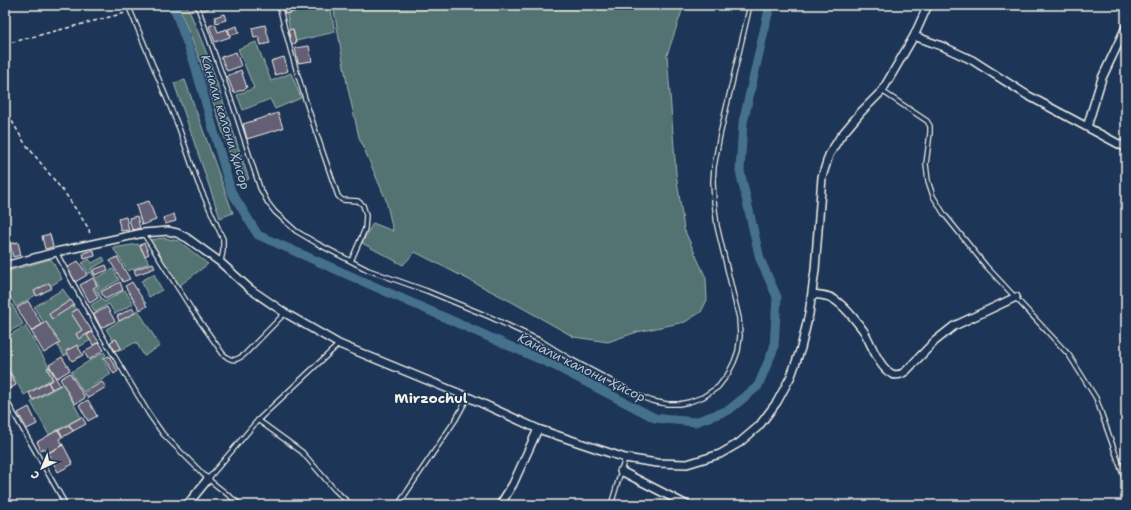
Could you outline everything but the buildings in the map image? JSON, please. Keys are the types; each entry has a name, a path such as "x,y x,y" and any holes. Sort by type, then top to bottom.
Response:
{"street":[{"path":"5,266 56,252 143,234 168,231 177,233 187,238 220,262 250,289 285,314 339,344 468,397 538,429 626,458 657,463 687,464 720,454 740,443 759,426 777,402 791,376 801,348 809,314 822,177 829,155 840,137 861,112 882,91 914,36 928,5"},
{"path":"1087,127 1102,78 1126,27"},
{"path":"914,36 944,47 972,60 1026,95 1126,148"},
{"path":"812,294 830,297 842,307 863,331 885,368 896,375 902,374 935,341 954,326 1016,297"},
{"path":"500,505 513,484 538,429"},
{"path":"621,471 687,505"},
{"path":"188,505 208,479"}],"lane":[{"path":"128,5 179,128 198,183 223,239 223,251 220,262"},
{"path":"197,5 234,108 260,188 268,203 296,231 368,270 490,317 541,341 618,386 652,401 667,404 679,404 703,397 718,387 728,374 738,351 740,336 739,318 717,226 713,182 714,167 721,129 750,5"},
{"path":"279,5 287,41 338,196 342,200 358,201 363,205 365,210 366,224 350,261"},
{"path":"882,91 927,121 930,126 930,133 926,164 928,181 933,196 956,231 986,266 1069,355 1096,398 1126,483"},
{"path":"143,234 192,310 223,354 228,358 237,360 244,355 285,314"},
{"path":"56,252 100,332 149,414 163,434 208,479 241,505"},
{"path":"208,479 258,420 339,344"},
{"path":"398,505 456,419 468,397"},
{"path":"5,398 66,505"},
{"path":"258,420 302,452 334,489 351,505"},
{"path":"611,505 626,458"}],"path":[{"path":"5,44 130,11"},
{"path":"5,109 24,142 67,196 89,229 92,244"}],"green space":[{"path":"178,5 187,5 209,59 249,179 239,183 200,61"},
{"path":"285,5 330,5 335,32 292,42"},
{"path":"333,5 684,5 667,55 676,173 684,229 706,278 707,300 701,312 685,322 637,332 608,342 574,337 510,301 415,252 403,265 362,243 373,223 393,231 386,200 359,137 348,89"},
{"path":"256,42 271,81 291,73 301,98 275,109 270,99 243,110 237,95 254,88 238,49"},
{"path":"185,80 233,213 220,218 174,83"},
{"path":"164,238 179,241 208,264 179,286 150,240"},
{"path":"138,244 149,263 128,271 113,248"},
{"path":"103,257 105,261 91,269 96,278 113,269 119,280 98,292 104,302 125,290 133,304 115,314 109,304 95,312 91,305 101,299 95,289 99,287 91,272 88,274 82,263 89,259 92,263"},
{"path":"51,259 62,279 16,307 5,287 5,272"},
{"path":"154,274 162,290 149,297 141,281"},
{"path":"63,289 94,338 64,356 34,307"},
{"path":"5,292 23,324 5,334"},
{"path":"138,310 160,346 144,356 136,342 119,351 106,329"},
{"path":"25,326 55,377 24,395 5,363 5,338"},
{"path":"104,352 106,355 102,358 111,374 83,392 71,372"},
{"path":"63,384 81,417 49,435 31,402"}],"waterway":[{"name":"Канали калони Ҳисор","path":"173,5 194,62 231,191 258,235 557,367 655,418 695,422 729,410 758,386 774,348 777,297 760,259 740,171 743,123 770,5"}],"district":[{"name":"Mirzochul","path":"431,398"}]}
